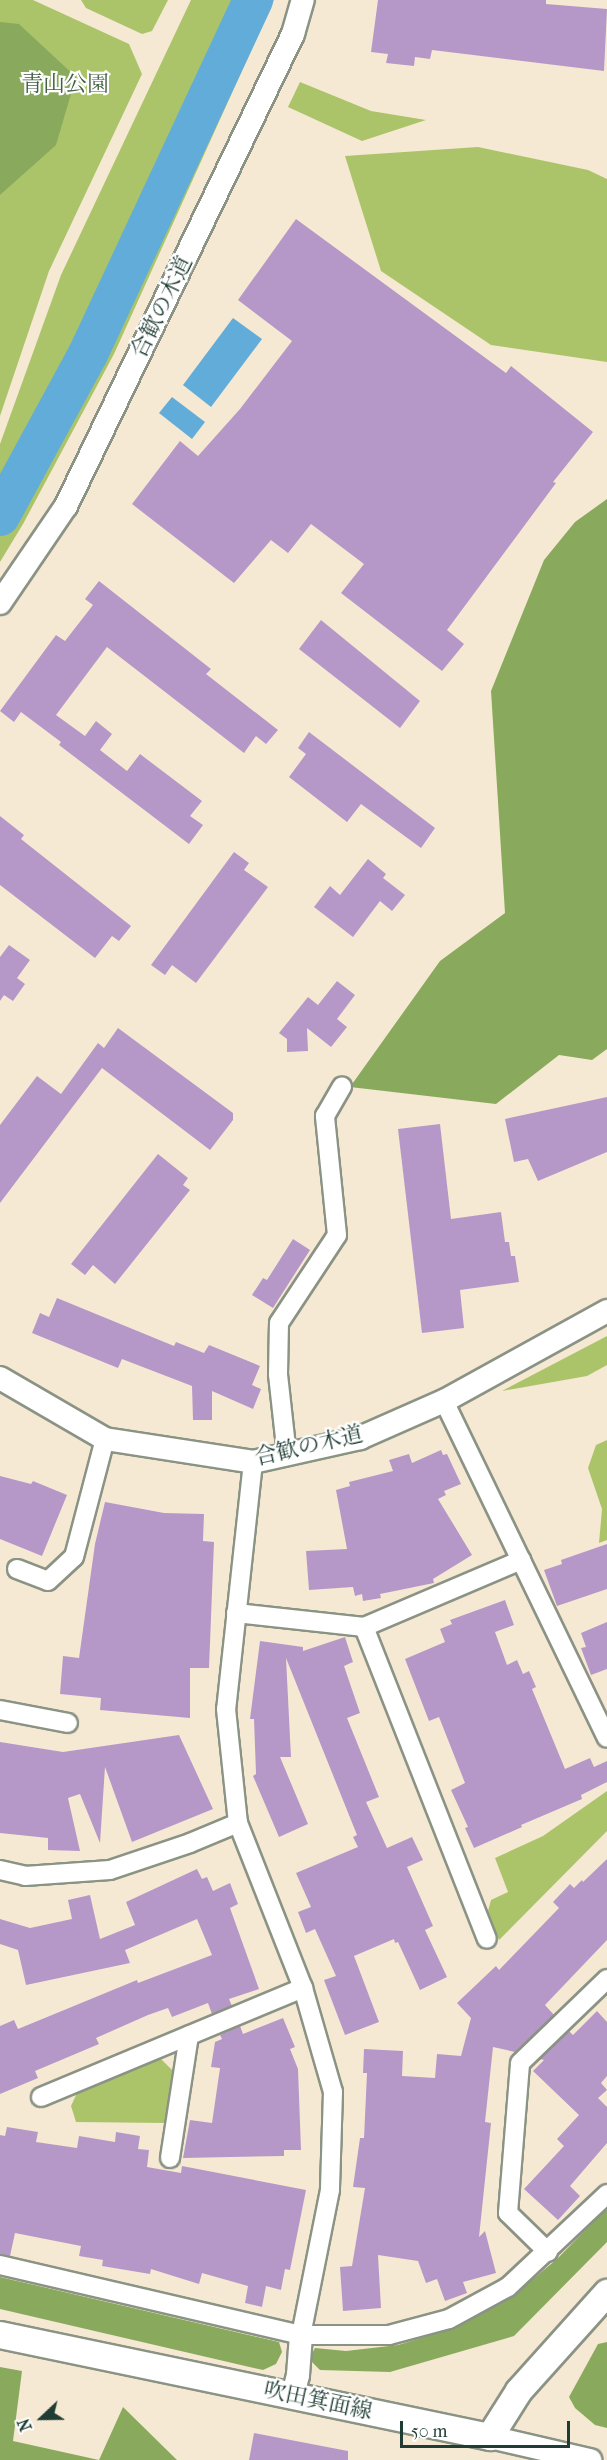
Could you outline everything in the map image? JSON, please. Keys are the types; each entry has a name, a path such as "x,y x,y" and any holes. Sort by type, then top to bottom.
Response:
{"main road":[{"path":"490,2437 519,2391 606,2295"},
{"name":"吹田箕面線","path":"0,2335 490,2437"}],"street":[{"name":"合歓の木道","path":"0,603 66,506 293,34 303,0"},
{"path":"287,1456 278,1374 279,1323 337,1235 325,1116 342,1086"},
{"name":"合歓の木道","path":"0,1378 105,1439 253,1462 360,1438 444,1401 607,1311"},
{"path":"444,1401 607,1738"},
{"path":"17,1569 48,1581 74,1557 105,1439"},
{"path":"253,1462 226,1709 238,1822 303,1988 333,2092 330,2190 301,2335 298,2375 293,2396"},
{"path":"236,1613 364,1627 521,1560"},
{"path":"364,1627 487,1939"},
{"path":"0,1710 68,1723"},
{"path":"0,1870 25,1876 110,1870 190,1843 238,1822"},
{"path":"548,2252 508,2213 520,2063 607,1979"},
{"path":"41,2097 303,1988"},
{"path":"170,2158 189,2035"},
{"path":"0,2265 301,2335 389,2335 449,2319 508,2287 548,2252 607,2194"},
{"path":"490,2437 590,2460"}],"green space":[{"name":"青山公園","path":"0,0 33,0 129,44 142,74 49,271 0,416"},
{"path":"81,0 168,0 152,31 142,34 86,8"},
{"path":"191,0 274,0 114,354 23,524 0,562 0,444 61,275"},
{"path":"0,22 19,24 76,77 56,145 0,195"},
{"path":"300,82 371,111 426,120 362,141 288,107"},
{"path":"478,147 588,170 607,179 607,362 491,345 381,271 345,156"},
{"path":"607,499 607,1049 592,1060 559,1055 496,1104 350,1087 440,961 505,913 491,691 544,560 575,522"},
{"path":"607,1336 607,1365 587,1376 502,1391"},
{"path":"607,1440 607,1540 599,1543 602,1509 588,1468 596,1445"},
{"path":"607,1791 607,1831 499,1940 488,1911 491,1900 508,1892 495,1858 543,1836"},
{"path":"161,2059 172,2070 173,2084 165,2123 76,2122 71,2106 77,2093"},
{"path":"607,2208 607,2242 514,2336 390,2372 320,2370 309,2359 315,2348 346,2351 398,2345 457,2327 514,2295 557,2259"},
{"path":"0,2277 279,2342 282,2352 276,2364 263,2370 0,2309"},
{"path":"607,2342 607,2428 595,2425 575,2408 569,2397 598,2344"},
{"path":"0,2367 22,2371 13,2441 99,2460 0,2460"},
{"path":"123,2407 177,2460 99,2460"}],"water":[{"path":"233,318 262,339 211,407 183,385"},
{"path":"172,397 205,422 192,439 159,413"}],"building":[{"path":"378,0 546,0 546,4 607,9 604,71 432,50 430,59 415,57 414,66 386,63 388,54 371,52"},
{"path":"296,219 506,373 511,366 593,432 553,482 556,483 447,630 464,644 442,671 341,593 364,564 311,524 288,553 271,540 234,583 132,504 180,441 198,456 240,409 292,341 238,300"},
{"path":"99,581 211,669 206,674 278,730 266,744 256,736 244,753 107,647 56,715 85,736 96,721 112,734 100,750 127,771 140,754 202,801 190,816 203,825 189,844 59,745 61,742 21,712 14,722 0,711 56,635 65,641 93,605 85,599"},
{"path":"321,620 420,701 400,728 299,649"},
{"path":"309,732 435,828 421,848 361,804 347,822 289,777 306,754 298,748"},
{"path":"0,816 24,835 21,839 131,926 119,941 112,936 95,958 0,885"},
{"path":"234,852 249,863 244,870 268,887 196,983 172,965 165,975 151,965"},
{"path":"368,859 386,874 383,878 405,895 392,911 380,901 353,937 314,907 330,886 340,895"},
{"path":"9,945 30,960 17,978 25,984 13,1001 4,995 0,1001 0,957"},
{"path":"337,981 355,995 337,1019 347,1027 331,1047 307,1028 308,1051 287,1052 287,1039 279,1033 308,997 318,1005"},
{"path":"118,1028 233,1113 233,1120 210,1150 102,1068 0,1203 0,1125 37,1076 61,1094 98,1043 104,1048"},
{"path":"607,1097 607,1152 538,1181 528,1159 514,1162 505,1119"},
{"path":"440,1124 451,1219 501,1212 505,1242 509,1242 511,1256 515,1256 519,1282 460,1290 464,1328 422,1333 398,1129"},
{"path":"158,1154 188,1178 183,1185 190,1190 115,1284 93,1265 85,1275 71,1264"},
{"path":"293,1239 310,1250 273,1308 252,1295 263,1278 267,1280"},
{"path":"57,1298 174,1346 176,1342 204,1353 209,1345 260,1366 252,1385 261,1389 253,1409 212,1391 212,1420 193,1420 192,1386 122,1359 118,1368 32,1333 40,1313 49,1317"},
{"path":"441,1450 443,1455 447,1454 461,1484 444,1491 446,1495 438,1499 472,1555 433,1579 434,1583 380,1594 381,1598 363,1601 362,1594 355,1596 353,1587 309,1590 306,1551 347,1549 336,1490 350,1486 349,1482 393,1471 389,1460 409,1454 412,1463"},
{"path":"0,1476 31,1484 33,1481 67,1495 42,1556 0,1539"},
{"path":"105,1502 164,1513 204,1514 203,1541 214,1542 209,1668 190,1668 190,1718 100,1710 101,1698 60,1694 63,1656 79,1658 95,1544"},
{"path":"607,1544 607,1589 557,1606 544,1570 562,1564 561,1560"},
{"path":"505,1600 514,1625 495,1632 507,1665 517,1660 523,1674 529,1671 536,1687 532,1689 565,1769 590,1758 594,1767 607,1761 607,1782 581,1795 582,1799 474,1848 465,1828 468,1827 451,1790 465,1783 439,1717 429,1721 405,1659 445,1642 440,1629 452,1624 450,1620"},
{"path":"607,1622 607,1669 591,1675 581,1648 586,1647 581,1633"},
{"path":"345,1637 353,1662 344,1666 360,1713 347,1718 379,1797 366,1802 387,1848 412,1837 423,1860 407,1867 433,1926 425,1930 447,1977 420,1990 398,1942 395,1943 394,1939 354,1956 379,2022 345,2035 324,1980 336,1976 315,1929 306,1933 298,1912 311,1907 296,1873 358,1847 353,1837 357,1835 286,1658 291,1757 280,1757 308,1824 279,1837 253,1776 256,1774 254,1719 250,1719 260,1641 303,1647 303,1651"},
{"path":"179,1735 213,1809 132,1842 105,1767 100,1843 80,1794 68,1798 80,1851 48,1850 48,1838 0,1833 0,1742 63,1752"},
{"path":"607,1859 607,1940 545,2005 554,2015 515,2052 493,2047 485,2122 491,2123 479,2237 485,2231 496,2273 463,2282 467,2293 445,2301 437,2279 426,2283 418,2261 378,2255 381,2308 343,2311 340,2267 352,2266 365,2188 353,2187 360,2138 364,2138 367,2073 363,2073 364,2049 403,2051 402,2076 435,2078 437,2054 461,2056 471,2018 457,2003 496,1966 499,1970 559,1908 553,1902 570,1884 574,1888 582,1880 583,1882"},
{"path":"197,1869 202,1879 207,1877 213,1891 230,1883 238,1904 230,1908 259,1989 229,1999 232,2006 212,2014 208,2003 172,2017 168,2008 148,2015 96,2038 99,2044 35,2071 38,2078 0,2094 0,2026 14,2020 18,2029 137,1980 138,1983 212,1955 197,1919 125,1950 130,1963 26,1985 18,1950 0,1944 0,1919 30,1928 72,1919 68,1900 90,1895 100,1939 135,1925 126,1902"},
{"path":"597,2011 607,2022 607,2076 601,2083 607,2090 598,2098 607,2107 607,2143 570,2186 580,2196 558,2220 524,2189 564,2146 557,2139 579,2115 533,2071 544,2060 540,2059 569,2031 573,2035"},
{"path":"283,2018 295,2047 290,2049 298,2069 301,2150 284,2150 284,2156 183,2158 190,2120 212,2123 220,2068 211,2067 215,2042 222,2039 220,2035 240,2026 243,2034"},
{"path":"7,2127 38,2132 36,2142 77,2148 79,2136 115,2142 116,2132 140,2136 138,2149 149,2150 147,2167 181,2173 182,2166 306,2190 290,2270 285,2269 281,2290 266,2286 262,2307 245,2303 248,2286 202,2273 199,2284 151,2269 150,2274 102,2266 103,2260 79,2256 81,2246 15,2233 10,2256 0,2254 0,2135 5,2136"},
{"path":"254,2433 348,2451 348,2460 249,2460"}],"waterway":[{"path":"0,516 88,354 253,0"}]}
